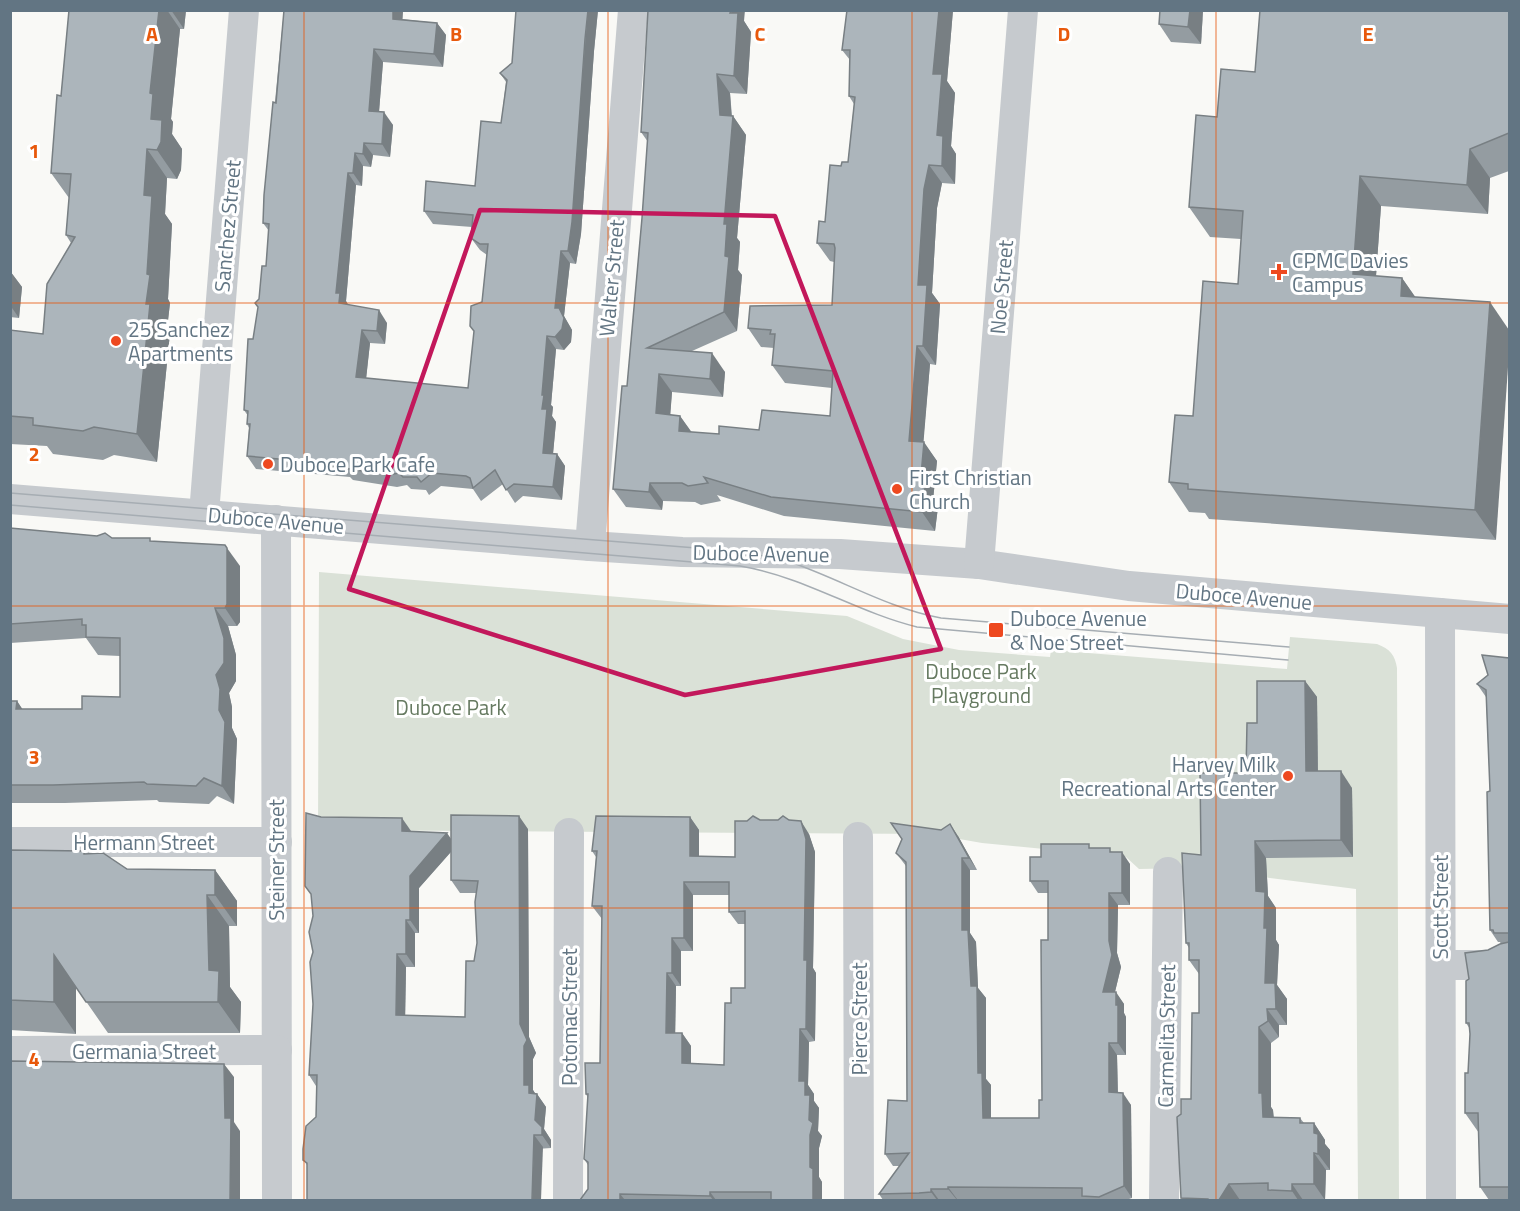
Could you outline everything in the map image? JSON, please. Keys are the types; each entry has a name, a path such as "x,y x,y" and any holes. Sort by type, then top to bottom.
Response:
{"street":[{"name":"Sanchez Street","path":"204,514 244,10"},
{"name":"Walter Street","path":"590,546 633,10"},
{"name":"Noe Street","path":"979,564 1023,10"},
{"name":"Duboce Avenue","path":"10,499 590,546 682,552 840,554 979,564 1129,586 1509,619"},
{"name":"Steiner Street","path":"276,520 277,1200"},
{"name":"Scott Street","path":"1440,613 1441,1200"},
{"name":"Potomac Street","path":"568,1200 569,833"},
{"name":"Pierce Street","path":"858,837 859,1200"},
{"name":"Hermann Street","path":"10,842 277,842"},
{"name":"Carmelita Street","path":"1164,1200 1168,872"},
{"path":"1441,965 1509,965"},
{"name":"Germania Street","path":"10,1051 277,1050"}],"highlighted area":[{"path":"480,210 775,216 941,649 685,695 349,589"}],"green space":[{"name":"Duboce Park","path":"319,572 847,616 903,639 959,650 1050,657 1051,650 1287,669 1290,637 1377,644 1385,648 1395,659 1397,668 1399,1200 1358,1200 1356,889 1192,868 1139,869 1126,857 982,843 931,834 318,830"}],"building":[{"path":"69,10 159,10 150,93 153,94 151,119 162,120 161,142 157,150 147,149 144,195 152,196 147,274 150,275 146,304 150,304 137,434 94,427 83,431 33,425 33,418 10,416 10,330 43,334 47,284 75,237 66,235 71,174 51,173 57,95 61,96"},
{"path":"284,10 393,10 393,19 437,23 434,54 374,49 369,111 384,112 382,144 364,143 363,154 355,153 353,173 348,173 336,293 340,293 339,303 379,310 377,331 362,330 356,377 468,388 474,331 470,326 471,306 482,302 488,244 480,244 471,238 473,215 424,211 426,181 475,186 481,121 501,123 507,80 500,73 512,63 516,10 588,10 572,222 568,251 561,251 555,308 559,308 564,318 562,329 555,337 547,336 542,395 544,395 542,409 547,409 543,453 557,454 553,487 514,484 506,490 495,470 473,488 470,478 466,476 432,473 421,482 417,477 403,477 399,473 388,475 344,468 344,465 247,456 250,424 247,424 248,411 244,410 248,339 253,339 258,307 255,303 259,299 262,266 266,266 269,224 263,223 264,195 273,102 276,103"},
{"path":"648,10 731,10 730,13 738,13 734,76 717,74 720,115 733,116 724,224 727,224 725,256 729,257 724,312 647,348 712,353 710,379 659,374 656,413 680,416 679,431 719,434 719,426 759,430 762,410 830,416 833,371 772,365 775,334 770,334 771,330 748,328 750,306 832,305 835,248 834,244 817,243 819,221 825,222 830,165 841,166 842,162 848,162 855,97 849,96 850,50 842,50 847,10 939,10 933,74 942,74 937,135 943,136 942,166 929,165 924,189 918,285 927,285 923,346 917,346 909,441 924,442 920,487 925,488 922,512 771,497 704,477 708,483 688,486 682,483 650,483 649,492 613,489 622,386 627,386 642,218 648,133 641,132"},
{"path":"1160,10 1190,10 1188,27 1159,24"},
{"path":"1260,10 1509,10 1509,133 1470,149 1467,185 1360,176 1353,274 1402,278 1401,296 1490,302 1475,510 1188,489 1188,484 1169,482 1175,415 1193,416 1203,281 1238,284 1243,211 1189,207 1196,115 1217,117 1221,69 1255,72"},
{"path":"10,528 97,536 105,533 112,538 150,538 150,541 225,545 227,548 227,604 225,608 215,608 224,638 224,663 216,675 220,689 219,710 225,722 222,786 204,778 196,786 144,782 10,785 10,701 17,701 16,709 82,709 82,696 120,697 120,638 86,637 86,625 82,625 82,619 10,624"},
{"path":"1482,655 1509,658 1509,933 1494,933 1490,930 1487,792 1490,791 1486,690 1477,684 1488,675"},
{"path":"1257,681 1305,681 1306,771 1341,771 1341,840 1255,841 1256,891 1265,892 1264,928 1267,928 1265,983 1275,983 1276,1009 1267,1009 1268,1021 1259,1027 1259,1093 1262,1093 1263,1117 1300,1118 1300,1123 1314,1123 1314,1133 1318,1134 1318,1154 1314,1153 1314,1184 1292,1184 1292,1191 1268,1190 1268,1183 1229,1184 1219,1200 1181,1198 1177,1117 1181,1114 1181,1099 1191,1099 1192,1013 1199,1013 1199,960 1189,960 1189,943 1186,943 1182,853 1201,855 1200,773 1246,773 1247,723 1257,723"},
{"path":"306,813 321,817 402,818 402,831 447,833 410,876 410,920 406,920 406,954 397,954 396,1015 465,1017 466,961 474,961 477,943 475,902 478,881 451,880 451,815 519,816 520,1024 527,1040 524,1046 524,1085 529,1085 529,1093 537,1094 535,1120 542,1127 542,1135 534,1135 532,1200 307,1200 307,1163 303,1160 303,1149 306,1126 316,1117 317,1075 309,1075 313,1004 310,962 313,952 309,932 313,916 311,894 305,886"},
{"path":"596,816 690,817 690,856 735,857 735,821 747,821 753,816 760,820 778,820 783,816 789,820 801,821 806,839 804,960 807,960 806,1029 800,1029 799,1081 805,1081 805,1095 810,1095 809,1120 813,1123 810,1135 810,1167 813,1169 813,1200 771,1200 771,1192 710,1192 710,1196 620,1194 620,1200 580,1200 588,1189 588,1162 584,1159 588,1094 586,1094 585,1063 600,1063 602,906 592,906 597,851 592,851","holes":["684,882 729,882 729,912 745,911 745,988 731,988 731,1003 725,1003 724,1065 682,1063 682,1033 666,1033 667,973 672,973 672,938 684,938"]},
{"path":"891,823 941,830 950,824 969,858 962,858 962,930 968,930 971,986 977,986 978,1073 982,1073 983,1118 1039,1118 1039,1100 1042,1100 1041,940 1048,940 1048,881 1030,881 1030,857 1041,857 1041,844 1089,844 1089,848 1110,848 1110,852 1122,852 1122,893 1109,893 1109,941 1112,955 1103,992 1116,992 1116,1005 1118,1005 1118,1043 1109,1043 1109,1092 1123,1093 1124,1186 1099,1197 1082,1196 1082,1188 948,1187 948,1189 931,1189 931,1192 879,1194 909,1153 885,1154 888,1100 907,1101 906,862 896,853 902,839"},
{"path":"10,850 103,853 127,869 215,870 215,895 207,895 209,970 219,971 218,1002 86,1002 54,955 54,1002 10,1000"},
{"path":"1509,942 1509,1187 1480,1187 1478,1113 1465,1113 1465,1073 1468,1073 1470,1034 1469,1023 1466,1023 1466,981 1469,979 1465,953 1488,950"},
{"path":"10,1061 224,1064 225,1118 231,1118 230,1200 10,1200"}],"tram line":[{"path":"10,493 734,551 793,563 884,601 941,618 1289,647"},
{"path":"10,505 740,566 786,578 873,613 917,627 1288,660"}],"place":[{"name":"CPMC Davies Campus","path":"1279,272"},
{"name":"25 Sanchez Apartments","path":"116,341"},
{"name":"Duboce Park Cafe","path":"268,464"},
{"name":"First Christian Church","path":"897,489"},
{"name":"Duboce Avenue & Noe Street","path":"996,630"},
{"name":"Harvey Milk Recreational Arts Center","path":"1288,776"}],"park label":[{"name":"Duboce Park Playground","path":"981,683"}]}
